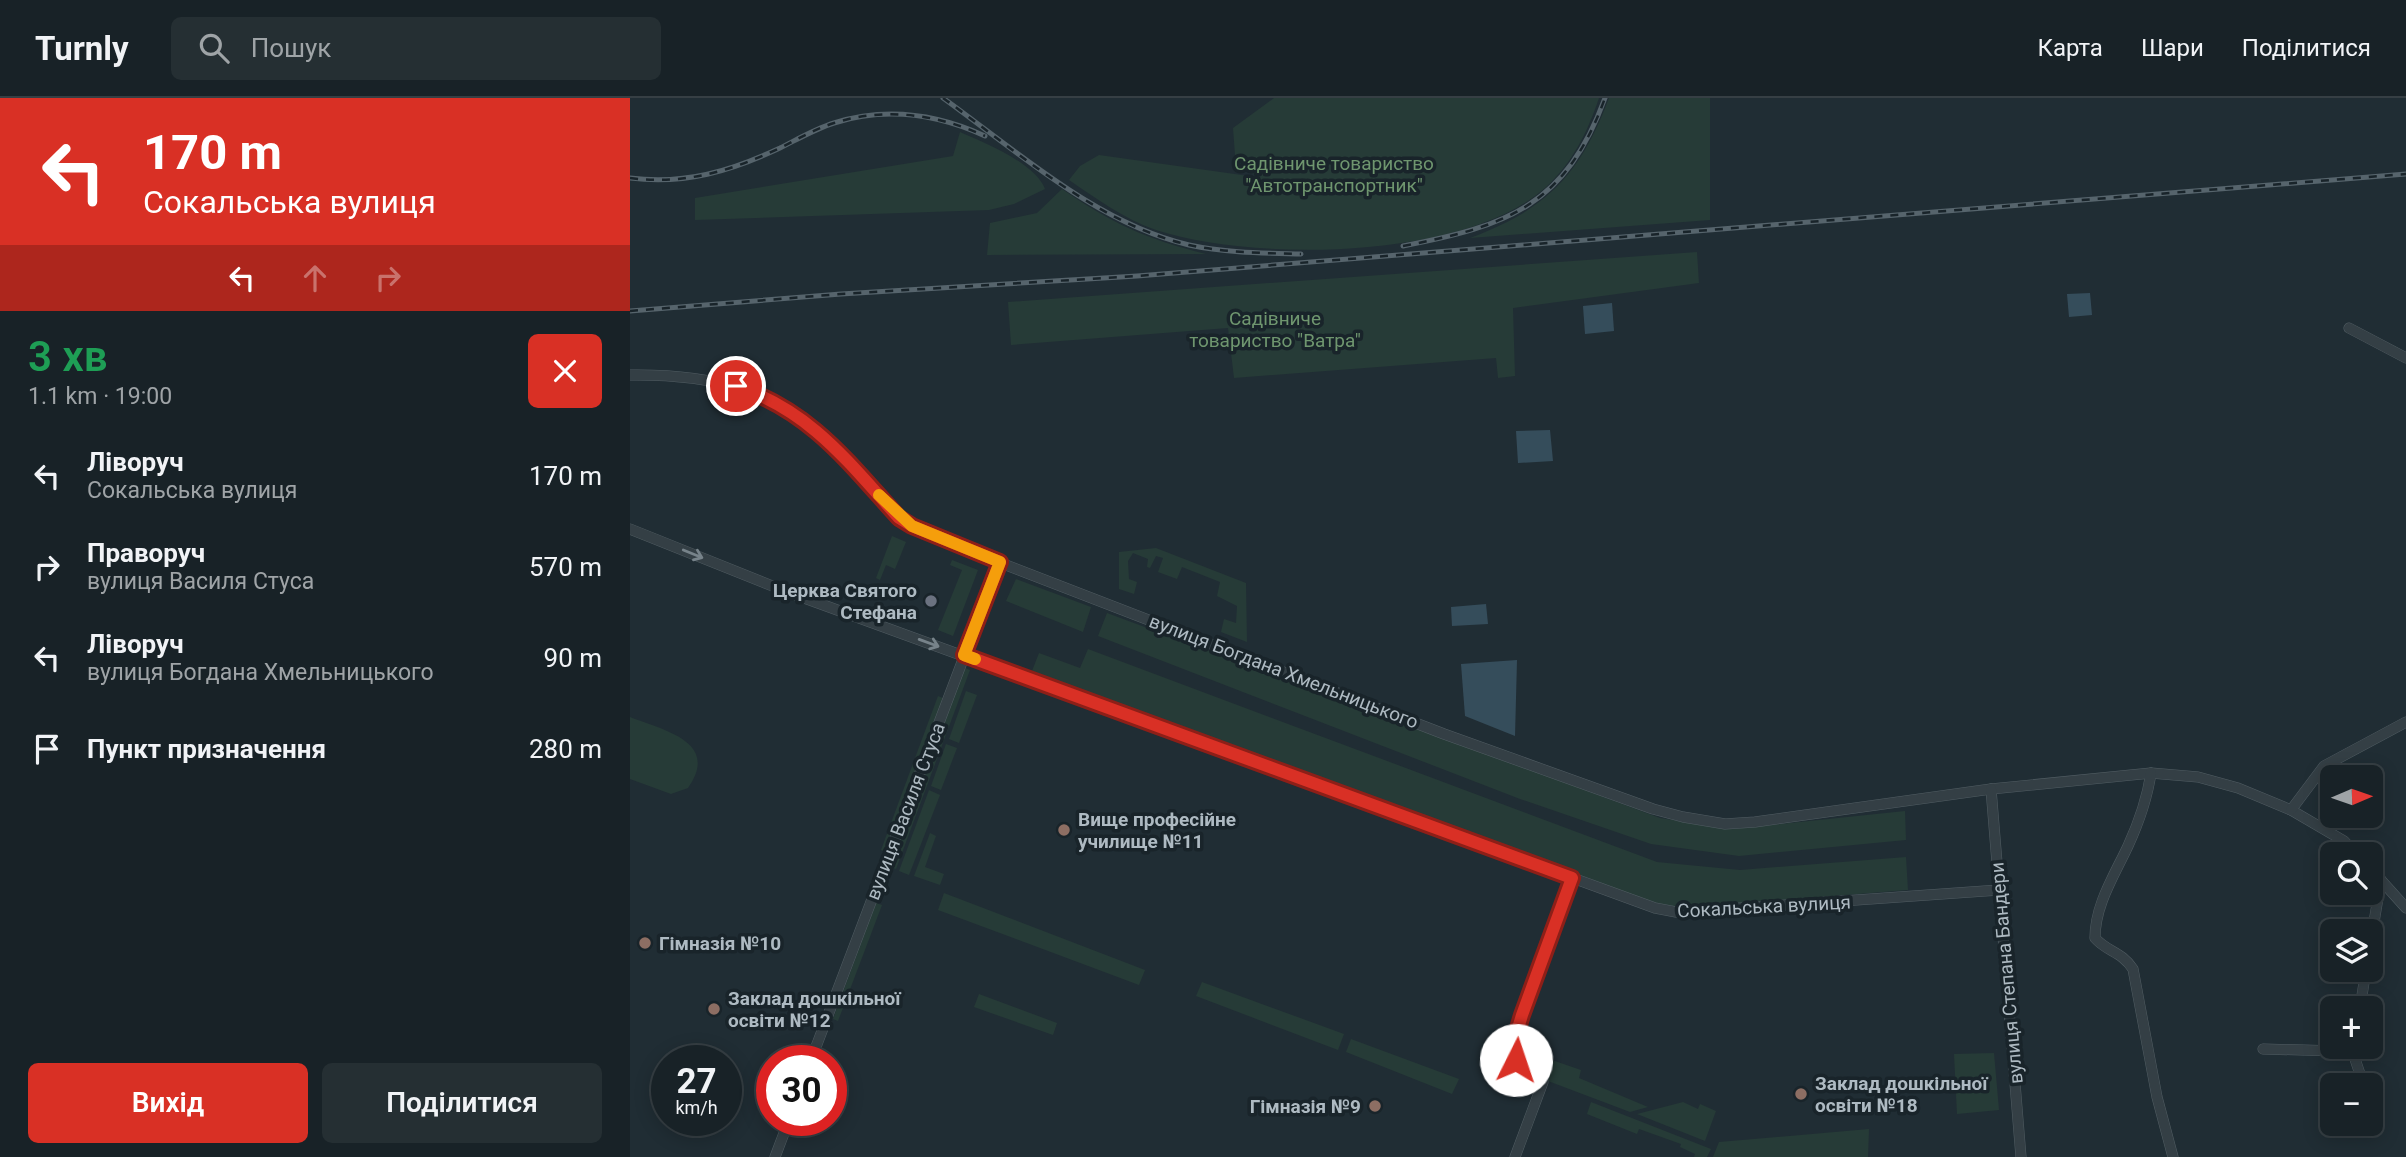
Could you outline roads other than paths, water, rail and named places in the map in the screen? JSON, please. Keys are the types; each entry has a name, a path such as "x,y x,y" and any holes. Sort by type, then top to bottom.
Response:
{"street":[{"path":"2349,328 2406,358"},
{"name":"вулиця Богдана Хмельницького","path":"630,375 723,382 785,406 833,444 899,518 929,535 1456,738 1683,817 1725,824 1755,822 1990,789 2151,774 2198,777 2238,788 2291,810 2345,842"},
{"name":"Сокальська вулиця","path":"630,529 785,591 1572,878 1676,912 1999,890"},
{"name":"вулиця Василя Стуса","path":"817,1045 1000,562"},
{"path":"2291,810 2324,766 2406,722"},
{"path":"2151,774 2147,800 2138,824 2095,916 2095,938 2102,946 2120,953 2133,969 2157,1097 2173,1157"},
{"name":"вулиця Степана Бандери","path":"1990,789 2021,1157"},
{"path":"1515,1157 1543,1082 1542,1071 1516,1060 1513,1045 1572,878"},
{"path":"2383,882 2406,908"},
{"path":"2263,1049 2320,1051"},
{"path":"775,1157 783,1136"}],"water":[{"path":"2090,293 2092,315 2069,317 2067,294"},
{"path":"1612,303 1614,331 1585,334 1583,306"},
{"path":"1550,430 1553,461 1518,463 1516,431"},
{"path":"1486,604 1488,624 1452,626 1451,607"},
{"path":"1517,660 1515,736 1465,716 1461,664"}],"railway":[{"path":"943,98 1060,184 1123,221 1155,235 1203,248 1301,254"},
{"path":"1403,246 1473,229 1503,219 1529,205 1552,187 1572,163 1605,98"},
{"path":"630,178 670,180 707,174 762,156 827,125 872,115 930,118 985,136"},
{"path":"630,311 841,294 1137,276 2406,174"}],"place":[{"name":"Церква Святого Стефана","path":"931,601"},
{"name":"Вище професійне училище №11","path":"1064,830"},
{"name":"Гімназія №10","path":"645,943"},
{"name":"Заклад дошкільної освіти №12","path":"714,1009"},
{"name":"Заклад дошкільної освіти №18","path":"1801,1094"},
{"name":"Гімназія №9","path":"1375,1106"}],"park label":[{"name":"Садівниче товариство \"Автотранспортник\"","path":"1334,174"},
{"name":"Садівниче товариство \"Ватра\"","path":"1275,329"}]}
